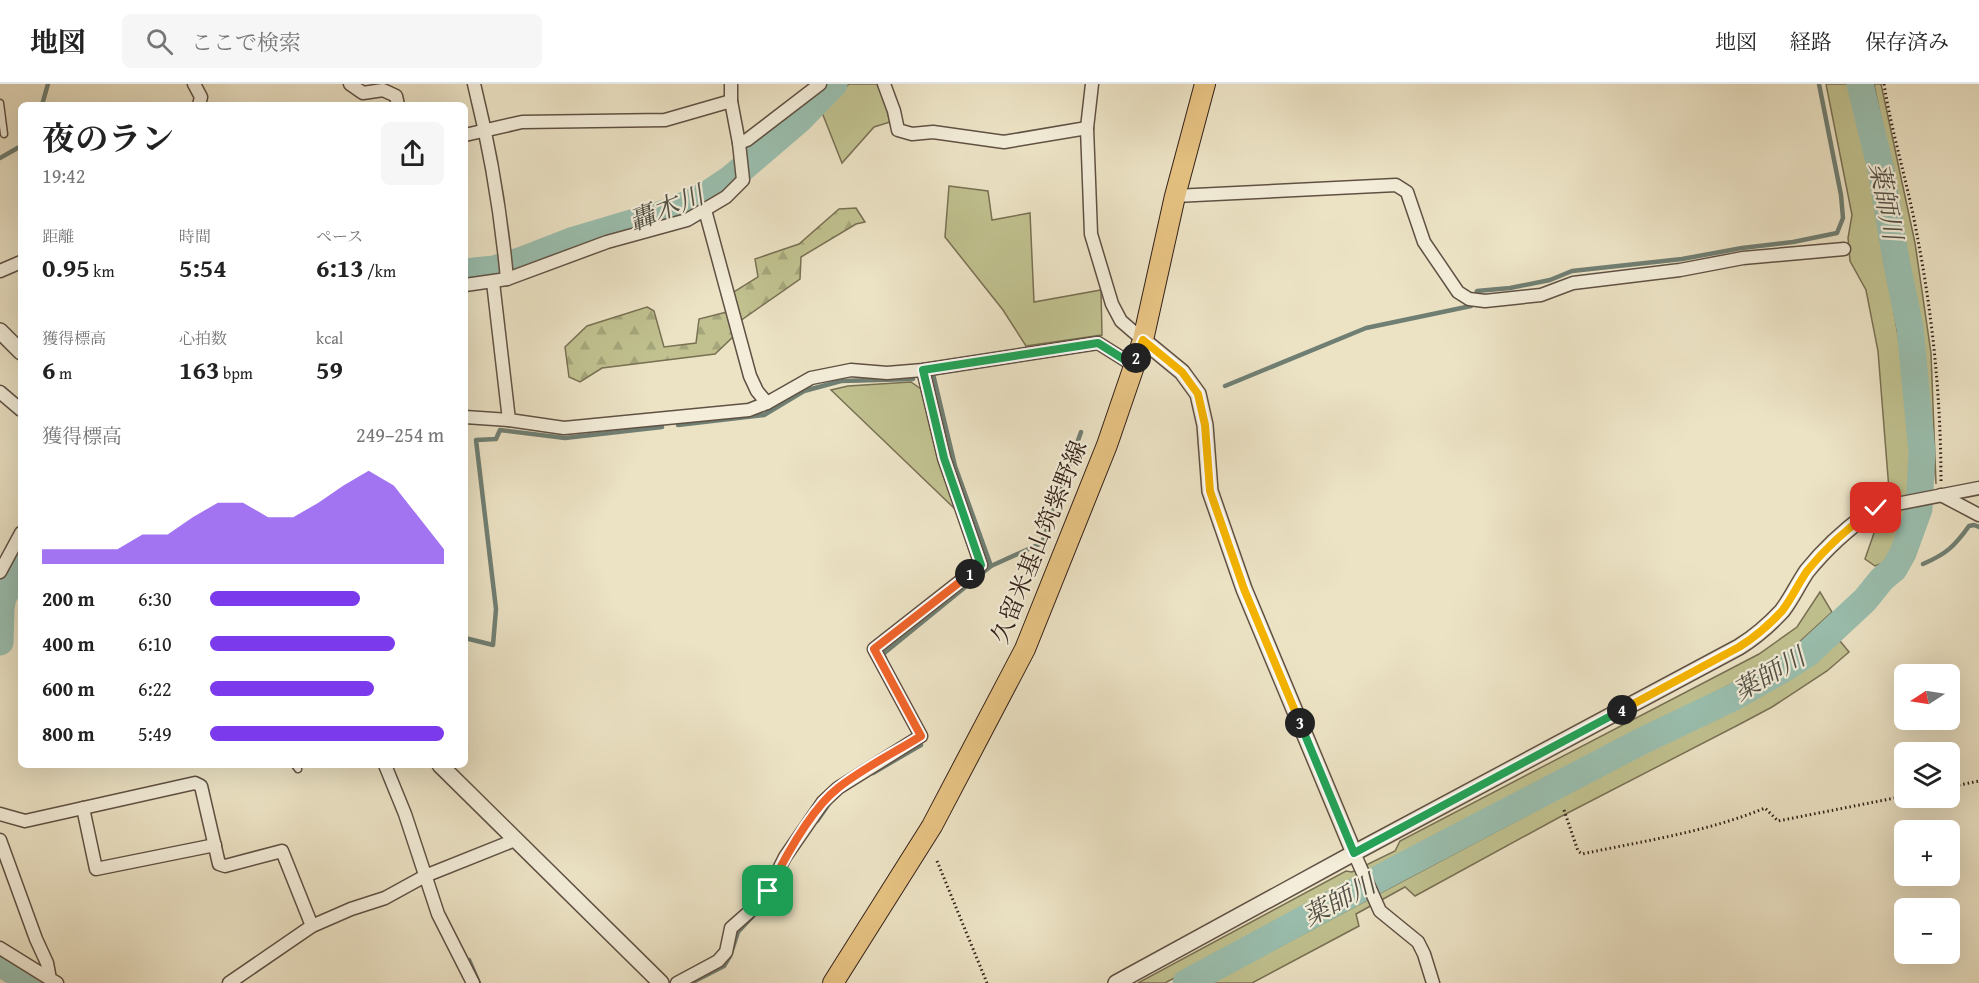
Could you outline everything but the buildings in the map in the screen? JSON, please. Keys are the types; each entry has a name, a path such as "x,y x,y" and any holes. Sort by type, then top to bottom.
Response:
{"main road":[{"name":"久留米基山筑紫野線","path":"833,983 932,826 1025,650 1107,445 1143,340 1175,196 1205,84"}],"street":[{"path":"194,84 201,98 200,102"},
{"path":"350,84 363,93 383,90 396,96 397,102"},
{"path":"474,84 498,199 507,279"},
{"path":"468,285 507,279 607,242 687,220 726,197 743,180 731,101 731,84"},
{"path":"739,147 820,84"},
{"path":"884,84 898,130 912,134 939,132 1004,142 1087,128"},
{"path":"1092,84 1087,128 1091,234 1112,304 1121,321 1182,372 1198,394 1205,425 1210,491 1244,589 1380,911 1418,942 1433,983"},
{"path":"468,135 522,122 665,120 731,101"},
{"path":"1175,196 1396,185 1407,192 1424,242 1458,292 1469,299 1485,301 1541,295 1573,283 1680,270 1743,258 1844,249"},
{"path":"705,210 750,376 757,391 767,403"},
{"path":"0,271 18,263"},
{"path":"493,282 509,420"},
{"path":"0,331 18,349"},
{"path":"468,417 509,420 564,428 749,410 767,403 811,378 851,370 887,373 923,370 1098,343 1133,365"},
{"path":"677,983 718,962 726,952 731,928 756,906 768,891 785,857 823,802 838,788 921,736 874,649 981,565 944,458 923,370"},
{"path":"0,392 18,407"},
{"path":"1116,983 1739,647 1755,636 1782,610 1806,573 1832,543 1850,525 1876,508 1979,488"},
{"path":"1937,496 1979,515"},
{"path":"0,572 18,539"},
{"path":"9,558 18,563"},
{"path":"386,768 405,814 438,914 472,983"},
{"path":"443,768 661,983"},
{"path":"0,814 25,821 195,783 201,786 219,864 225,866 282,851 312,926"},
{"path":"83,808 96,869 215,845"},
{"path":"0,840 53,981"},
{"path":"229,983 312,926 351,909 385,898 425,876 515,840"},
{"path":"0,948 53,981"}],"lane":[{"path":"0,103 4,134"}],"path":[{"path":"1884,84 1917,234 1935,351 1941,439 1937,496"},
{"path":"1960,785 1979,781"},
{"path":"1564,810 1578,851 1582,854 1739,819 1765,808 1778,821 1894,798"},
{"path":"937,861 987,983"}],"green space":[{"path":"849,84 878,84 890,122 874,127 842,163 821,110"},
{"path":"1826,84 1848,84 1873,187 1908,395 1913,465 1901,538 1888,561 1875,566 1865,559 1889,490 1878,351 1866,290 1850,261 1848,238 1852,215"},
{"path":"1874,84 1881,84 1915,243 1931,353 1936,484 1924,349 1900,212"},
{"path":"949,186 988,191 992,220 1030,213 1034,302 1101,290 1102,335 1026,346 1003,310 945,237"},
{"path":"856,208 865,222 856,224 801,257 800,279 740,321 732,293 758,277 755,259 799,244 839,209"},
{"path":"647,307 654,311 664,347 696,343 699,319 727,312 734,336 715,354 602,368 580,382 569,377 565,347 587,326"},
{"path":"911,382 921,389 955,509 831,390 848,386"},
{"path":"1820,592 1832,612 1783,657 1165,983 1138,983 1346,871 1352,872 1395,851 1400,841 1759,654 1797,627"},
{"path":"1840,641 1849,652 1827,671 1772,707 1558,818 1415,896 1405,887 1356,914 1359,926 1252,983 1211,983 1789,676"}],"waterway":[{"path":"43,102 48,84"},
{"name":"轟木川","path":"468,272 494,269 522,260 571,241 672,211 706,195 730,179 799,120 834,84"},
{"path":"1225,386 1366,328 1471,306 1477,291 1510,288 1550,280 1572,271 1682,259 1837,233 1843,218 1841,195 1819,84"},
{"name":"薬師川","path":"1186,983 1397,869 1642,741 1734,697 1780,671 1807,654 1865,600 1882,579 1894,569 1903,553 1919,509 1922,452 1910,328 1881,170 1860,84"},
{"path":"0,158 18,148"},
{"path":"933,374 955,466 991,566"},
{"path":"678,425 764,415 804,391 841,381 913,379"},
{"path":"468,639 493,645 496,609 476,440 496,439 500,430 565,438 662,427"},
{"path":"885,658 883,654 991,566 1042,543 1081,432"},
{"path":"1923,564 1949,549 1969,526 1979,527"},
{"name":"轟木川","path":"0,642 3,597 18,573"},
{"path":"873,773 921,745"},
{"path":"817,821 831,801"},
{"path":"691,983 724,966 738,932 752,917"},
{"path":"469,960 479,983"},
{"path":"0,963 32,983"}],"route":[{"path":"768,891 785,857 823,802 838,788 921,736 874,649 981,565 944,458 923,370 1098,343 1133,365 1143,340 1182,372 1198,394 1205,425 1210,491 1244,589 1354,853 1739,647 1769,624 1782,610 1806,573 1832,543 1850,525 1876,508"}]}
